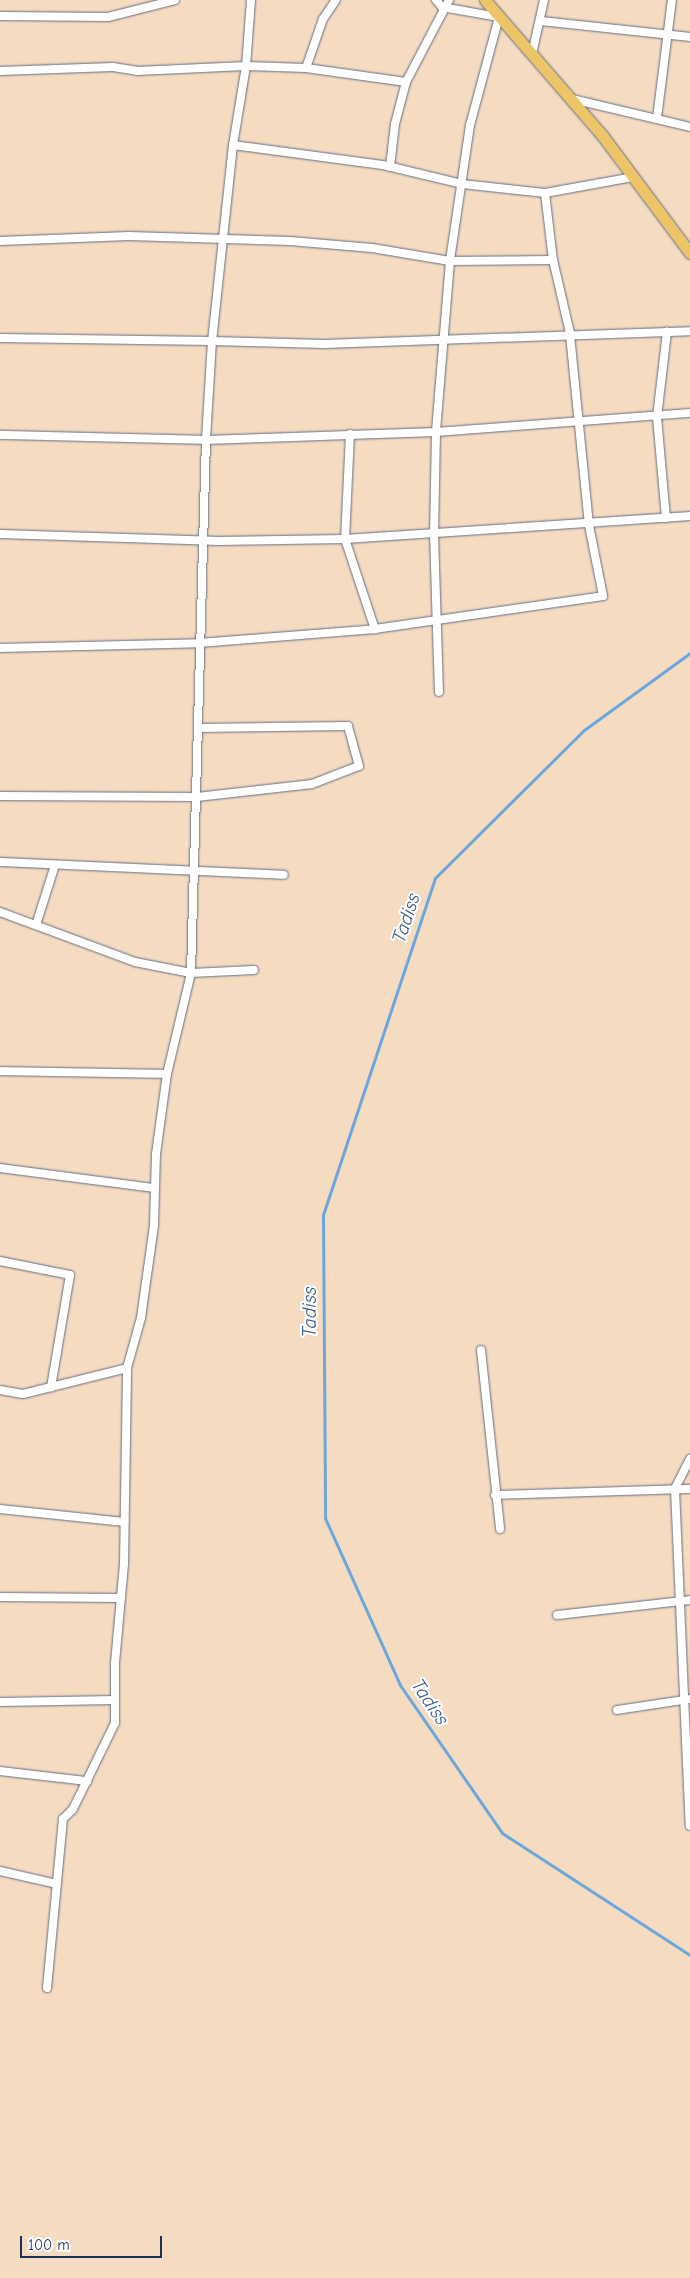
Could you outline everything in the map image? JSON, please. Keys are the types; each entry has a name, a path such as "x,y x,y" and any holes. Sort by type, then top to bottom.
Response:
{"main road":[{"path":"485,0 572,99 690,254"}],"street":[{"path":"0,16 108,18 175,0"},
{"path":"47,1988 63,1819 73,1809 115,1722 124,1522 128,1368 141,1318 154,1224 155,1188 167,1074 191,973 192,873 197,797 199,643 206,440 212,340 233,145 246,66 251,0"},
{"path":"306,68 323,18 336,0"},
{"path":"436,0 442,7 499,17 476,98 450,261 436,432 434,534 439,692"},
{"path":"390,167 395,124 406,82 442,7 448,0"},
{"path":"532,54 544,0"},
{"path":"657,118 672,0"},
{"path":"540,21 669,33 690,37"},
{"path":"0,70 246,66 306,68 406,82"},
{"path":"572,99 690,127"},
{"path":"233,145 390,167 462,184 545,193 633,177"},
{"path":"0,648 199,643 375,629 603,596 589,525 570,333 553,260 545,193"},
{"path":"0,241 129,236 355,246 450,261 553,260"},
{"path":"666,518 657,417 667,332"},
{"path":"0,338 212,340 324,344 444,341 570,333 690,332"},
{"path":"0,435 206,440 436,432 578,420 657,417 690,413"},
{"path":"350,434 346,539 375,629"},
{"path":"0,534 346,539 589,525 690,516"},
{"path":"0,796 197,797 312,784 359,766 348,726 198,728"},
{"path":"0,862 192,873 284,875"},
{"path":"36,925 55,865"},
{"path":"0,912 135,962 191,973 254,970"},
{"path":"0,1071 167,1074"},
{"path":"0,1168 47,1176 155,1188"},
{"path":"0,1261 70,1275 51,1387"},
{"path":"481,1350 500,1529"},
{"path":"0,1390 24,1394 128,1368"},
{"path":"690,1459 675,1489 686,1600 686,1699 690,1826"},
{"path":"495,1495 690,1488"},
{"path":"0,1509 124,1522"},
{"path":"0,1597 121,1598"},
{"path":"557,1615 686,1600"},
{"path":"616,1710 686,1699"},
{"path":"0,1702 115,1700"},
{"path":"0,1771 87,1781"},
{"path":"0,1871 57,1884"}],"waterway":[{"name":"Tadiss","path":"690,653 584,730 435,878 323,1214 325,1518 400,1685 502,1833 690,1955"}]}
